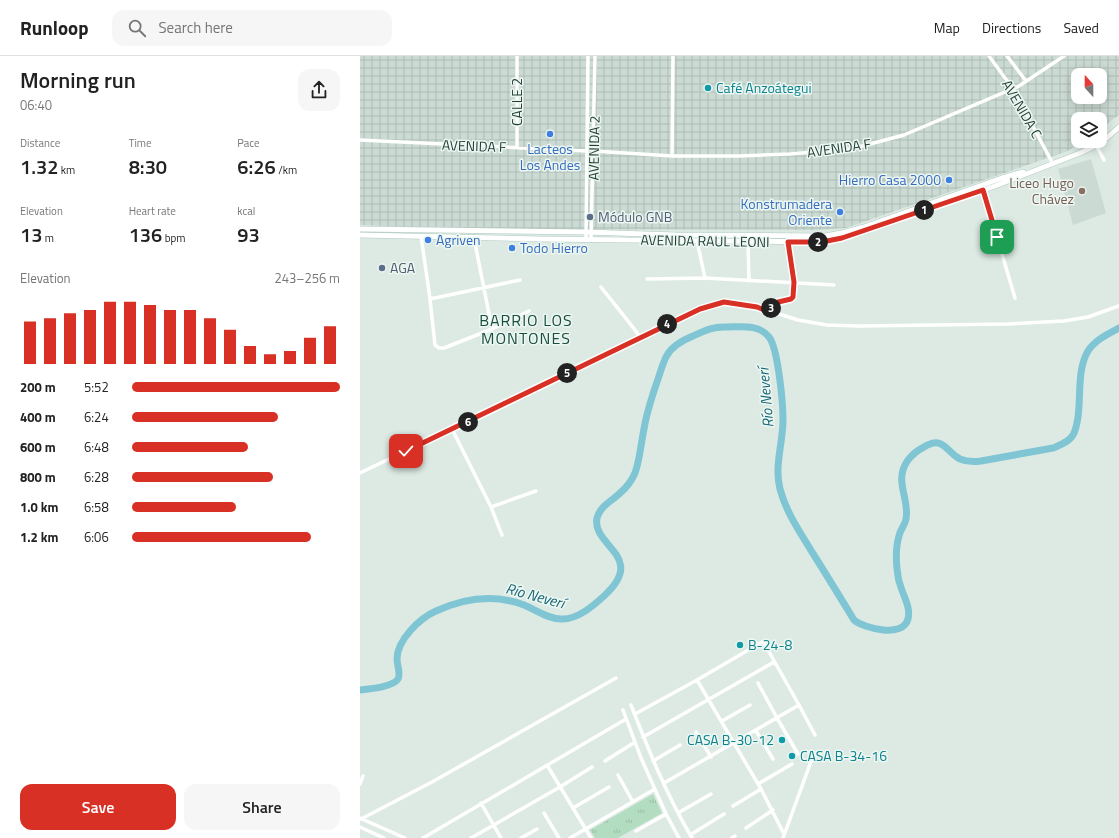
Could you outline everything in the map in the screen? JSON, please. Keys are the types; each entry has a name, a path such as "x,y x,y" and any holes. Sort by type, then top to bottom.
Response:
{"main road":[{"path":"1107,138 1119,127"},
{"path":"1053,164 1090,148"},
{"name":"AVENIDA RAUL LEONI","path":"360,235 474,238 822,242 842,238 983,190 1053,164"},
{"name":"AVENIDA RAUL LEONI","path":"360,229 588,232 735,236 825,236 842,233 1002,178 1053,164"}],"street":[{"name":"CALLE 2","path":"517,56 517,147"},
{"name":"AVENIDA 2","path":"588,56 588,239"},
{"name":"AVENIDA 2","path":"588,232 594,151 596,56"},
{"path":"672,156 673,56"},
{"name":"AVENIDA C","path":"989,56 1013,89 1053,164"},
{"path":"1007,56 1026,81"},
{"name":"AVENIDA F","path":"594,151 672,156 790,154 851,149 904,135 1013,89 1063,56"},
{"name":"AVENIDA F","path":"360,140 588,151"},
{"path":"1098,148 1104,160"},
{"path":"983,190 1015,298"},
{"path":"421,236 435,345 439,348 444,348 492,329 529,311"},
{"path":"474,238 492,329"},
{"path":"697,241 705,278"},
{"path":"748,242 749,281"},
{"path":"769,312 774,303 791,299 793,297 794,282 788,242"},
{"path":"647,279 705,278 834,285"},
{"path":"430,299 520,280"},
{"path":"601,287 620,312 630,322 640,337"},
{"path":"360,473 640,337 700,309 717,303 724,302 757,307 798,320 827,325 893,326 1064,321 1088,317 1119,306"},
{"path":"452,429 491,507 502,535"},
{"path":"491,507 536,491"},
{"path":"634,714 697,680 762,642 800,705 815,735"},
{"path":"643,737 774,662"},
{"path":"360,818 432,782 616,678"},
{"path":"697,680 773,810 783,836"},
{"path":"758,683 798,754"},
{"path":"631,705 653,761 678,813 691,836 724,814"},
{"path":"722,721 750,705"},
{"path":"664,784 800,705"},
{"path":"622,710 666,814 679,837 673,838"},
{"path":"423,838 626,719"},
{"path":"756,731 773,759"},
{"path":"696,732 711,757"},
{"path":"605,761 635,742"},
{"path":"653,761 680,745"},
{"path":"783,836 813,756"},
{"path":"758,784 792,764"},
{"path":"547,765 590,838"},
{"path":"471,838 592,767"},
{"path":"618,775 633,802"},
{"path":"360,784 363,776"},
{"path":"573,808 609,787"},
{"path":"570,838 656,789"},
{"path":"733,806 761,789"},
{"path":"678,813 711,794"},
{"path":"481,804 502,838"},
{"path":"746,828 773,810"},
{"path":"544,813 559,838"},
{"path":"636,831 666,814"},
{"path":"360,818 405,838"},
{"path":"360,827 384,838"},
{"path":"521,838 537,829"}],"shaded area":[{"path":"360,56 1119,56 1119,115 1107,124 1107,112 1071,112 1072,148 1068,151 846,228 814,230 457,229 360,225"},
{"name":"Liceo Hugo Chávez","path":"1091,159 1106,213 1073,225 1058,169"}],"green space":[{"path":"653,794 662,813 618,838 595,838 590,830"}],"waterway":[{"name":"Río Neverí","path":"360,690 391,684 398,679 397,659 401,644 410,630 423,619 436,611 469,600 502,599 524,605 551,618 567,619 584,612 604,596 616,582 621,571 620,561 615,552 597,528 597,518 603,507 624,489 631,481 635,473 648,409 662,366 668,353 685,340 718,327 750,327 760,330 769,337 775,352 781,389 783,429 779,454 778,480 786,506 798,529 854,620 875,629 892,630 899,628 905,625 909,615 908,606 899,581 896,557 897,544 905,523 907,511 902,475 908,460 922,448 936,443 944,446 960,459 973,462 1053,448 1067,441 1073,435 1077,424 1082,366 1088,351 1102,338 1119,328"}],"place":[{"name":"Café Anzoátegui","path":"708,88"},
{"name":"Lacteos Los Andes","path":"550,134"},
{"name":"Hierro Casa 2000","path":"949,180"},
{"name":"Liceo Hugo Chávez","path":"1082,191"},
{"name":"Konstrumadera Oriente","path":"840,212"},
{"name":"Módulo GNB","path":"590,217"},
{"name":"Agriven","path":"428,240"},
{"name":"Todo Hierro","path":"512,248"},
{"name":"AGA","path":"382,268"},
{"name":"B-24-8","path":"740,645"},
{"name":"CASA B-30-12","path":"782,740"},
{"name":"CASA B-34-16","path":"792,756"}],"district":[{"name":"BARRIO LOS MONTONES","path":"526,329"}],"route":[{"path":"406,451 700,309 724,302 757,307 769,312 772,304 791,299 793,297 794,282 788,242 822,242 842,238 983,190 997,237"}]}
